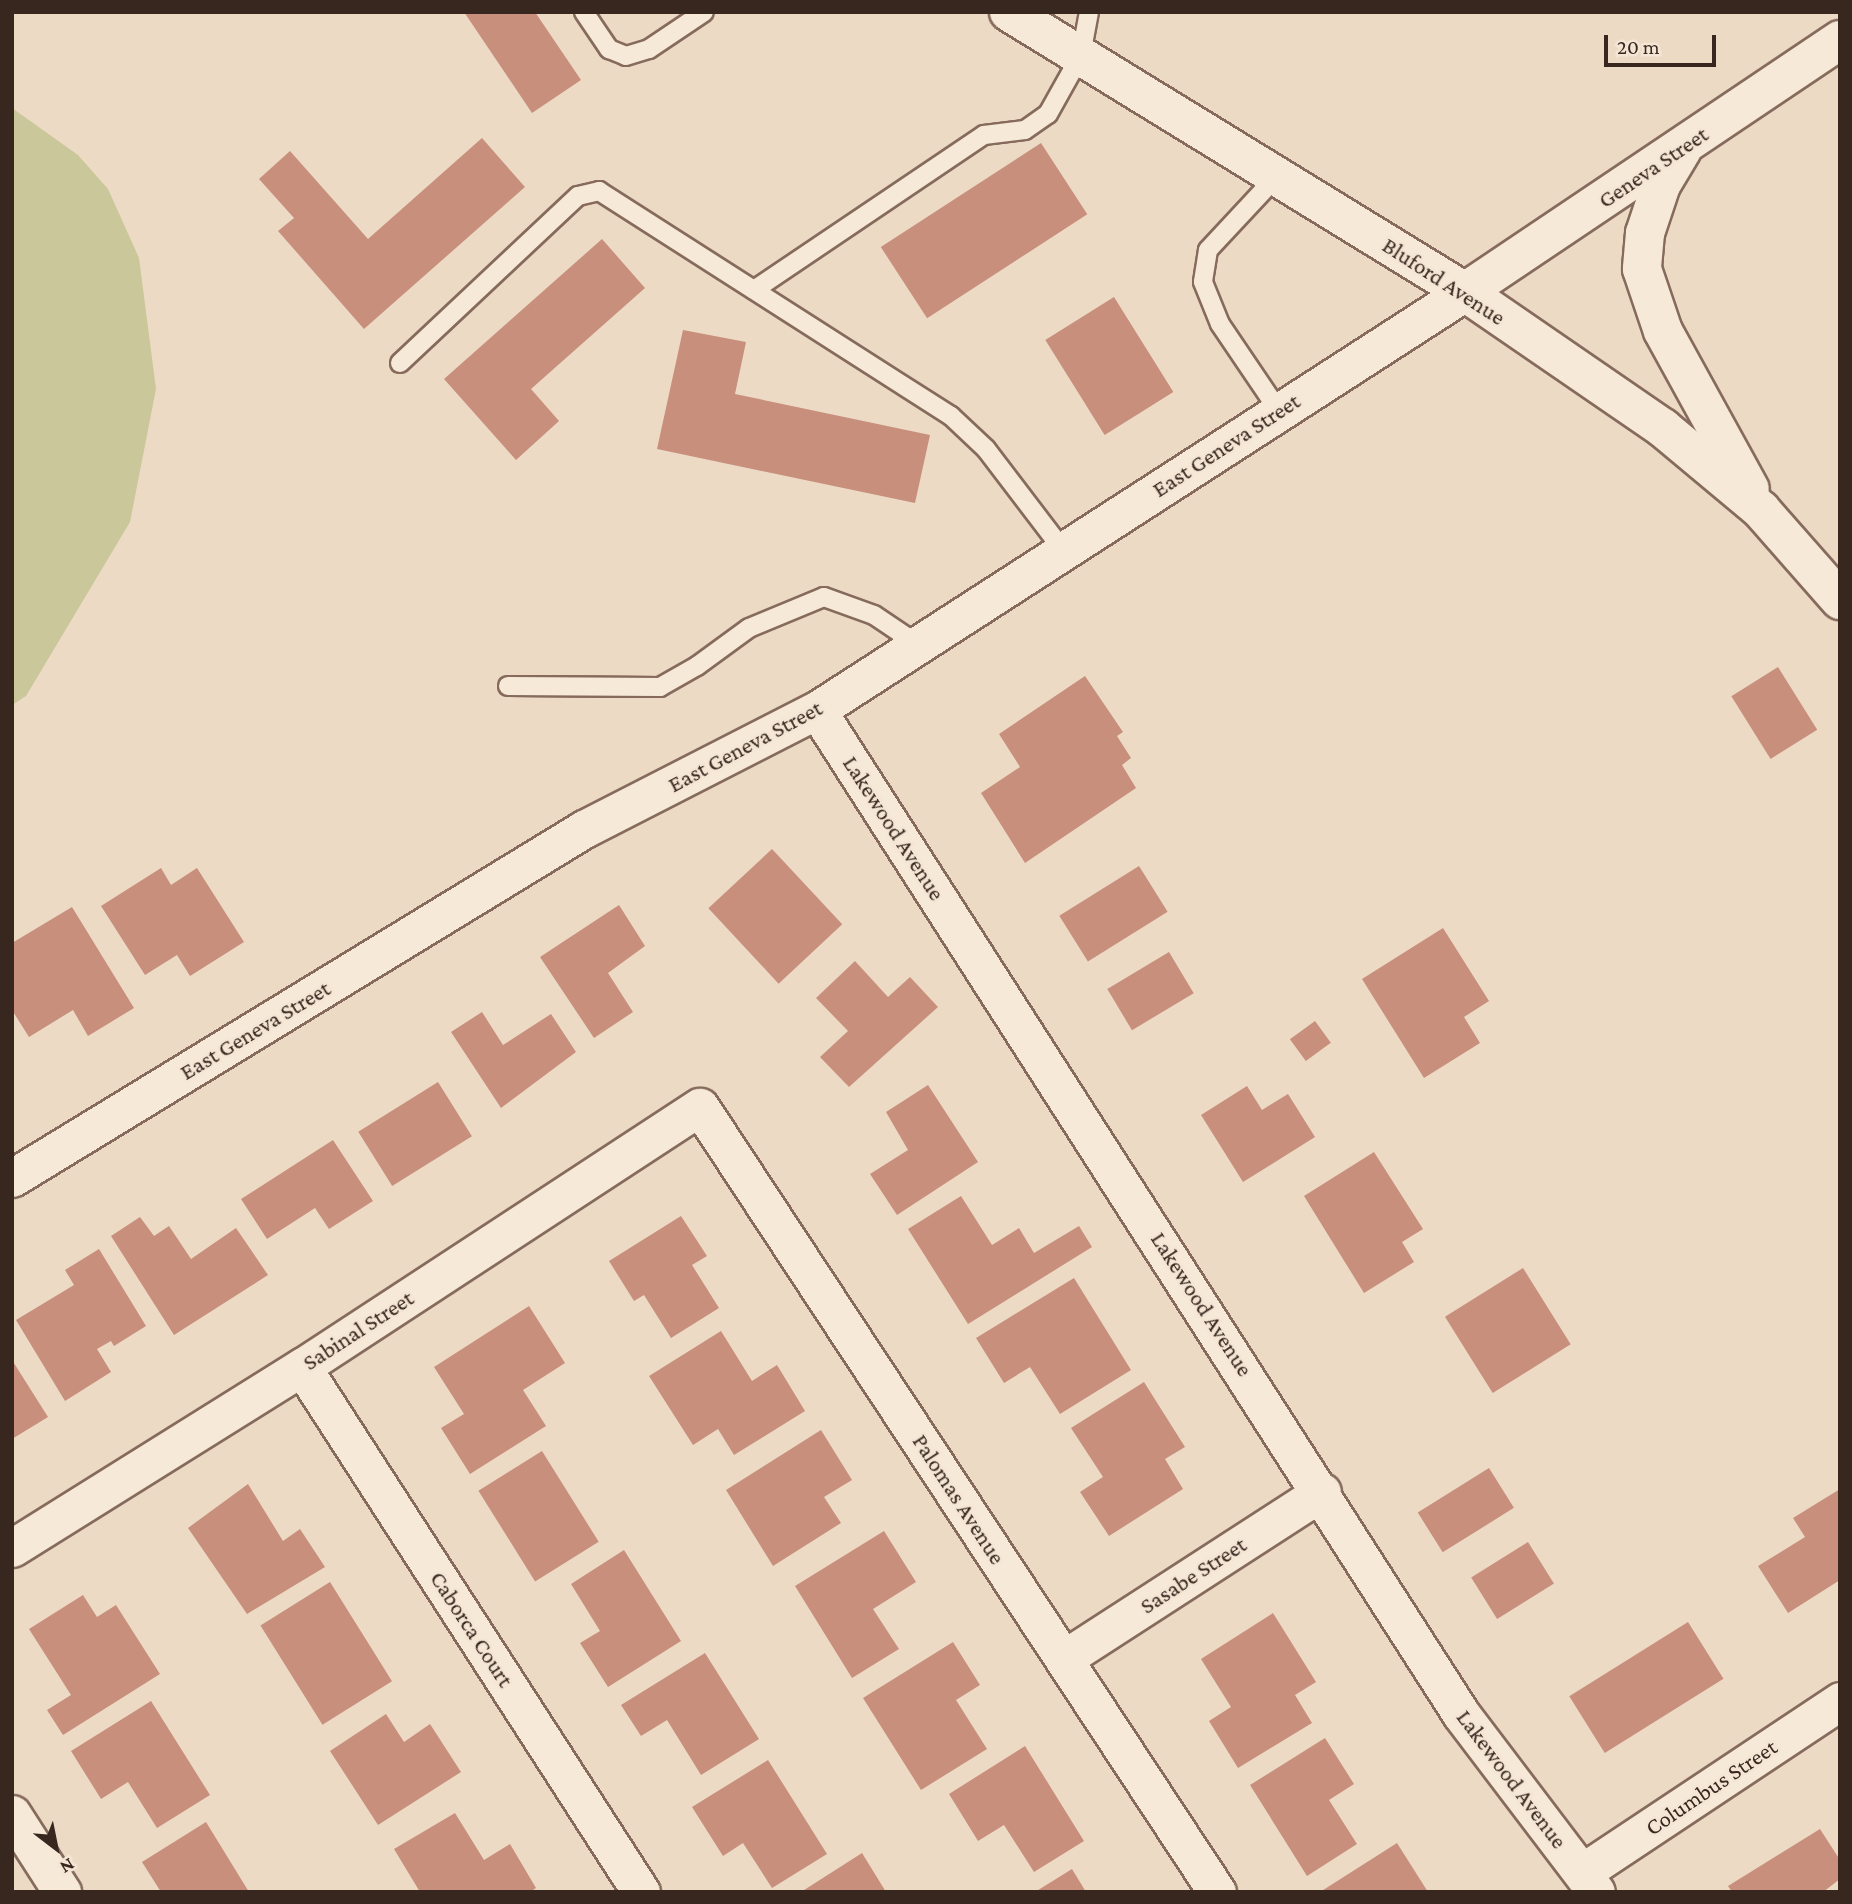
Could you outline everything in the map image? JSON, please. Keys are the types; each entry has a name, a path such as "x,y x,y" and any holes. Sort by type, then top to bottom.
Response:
{"street":[{"name":"Bluford Avenue","path":"1009,12 1465,292 1663,428 1761,510 1840,600"},
{"name":"Geneva Street","path":"1465,292 1840,40"},
{"path":"1683,148 1661,185 1645,233 1642,269 1662,331 1761,510"},
{"name":"East Geneva Street","path":"12,1178 584,829 817,710 1465,292"},
{"name":"Lakewood Avenue","path":"817,710 1322,1492 1461,1714 1589,1882"},
{"name":"Sabinal Street","path":"12,1548 302,1367 700,1107"},
{"name":"Palomas Avenue","path":"700,1107 1217,1892"},
{"name":"Caborca Court","path":"302,1367 641,1892"},
{"name":"Sasabe Street","path":"1065,1658 1322,1492"},
{"name":"Columbus Street","path":"1589,1882 1840,1701"},
{"path":"12,1814 62,1892"}],"lane":[{"path":"584,12 609,49 626,56 649,49 704,12"},
{"path":"754,290 984,135 1025,130 1048,114 1081,55 1089,12"},
{"path":"1277,176 1208,250 1203,282 1220,324 1279,411"},
{"path":"400,363 578,196 599,191 951,416 986,449 1063,550"},
{"path":"509,685 660,687 698,666 749,628 824,597 874,615 917,644"}],"shaded area":[{"path":"12,108 78,155 108,189 139,258 156,389 130,522 26,696 12,705"}],"building":[{"path":"464,12 535,12 581,80 532,113"},
{"path":"482,138 525,187 364,329 278,231 294,218 259,179 290,151 368,239"},
{"path":"1041,143 1087,214 927,318 881,247"},
{"path":"602,239 645,288 531,389 559,421 516,460 444,379"},
{"path":"1114,297 1173,392 1105,435 1045,340"},
{"path":"683,330 746,342 735,394 930,435 915,503 657,449"},
{"path":"1778,667 1817,730 1771,759 1731,696"},
{"path":"1085,676 1123,732 1117,736 1131,758 1122,765 1136,788 1025,863 981,793 1020,767 999,734"},
{"path":"772,849 842,924 779,984 708,908"},
{"path":"1139,866 1168,912 1088,962 1059,916"},
{"path":"161,868 171,885 197,868 244,942 190,976 177,955 145,975 101,906"},
{"path":"619,905 645,946 608,973 633,1012 594,1038 540,957"},
{"path":"72,907 134,1008 88,1036 73,1010 29,1037 12,1010 12,943"},
{"path":"1443,928 1489,1001 1464,1017 1480,1043 1424,1078 1362,979"},
{"path":"1169,952 1194,993 1132,1030 1107,989"},
{"path":"855,961 888,997 910,977 938,1007 849,1087 820,1057 848,1031 816,998"},
{"path":"482,1012 503,1045 551,1014 576,1052 501,1108 451,1032"},
{"path":"1315,1021 1331,1043 1306,1061 1290,1039"},
{"path":"438,1082 472,1136 392,1186 358,1132"},
{"path":"928,1085 978,1162 897,1215 870,1174 908,1150 886,1112"},
{"path":"1247,1086 1262,1110 1288,1094 1315,1137 1243,1182 1201,1115"},
{"path":"333,1140 373,1201 329,1229 315,1208 267,1239 241,1199"},
{"path":"1374,1152 1423,1229 1402,1242 1414,1262 1364,1293 1304,1196"},
{"path":"961,1196 992,1245 1019,1228 1034,1253 1079,1226 1092,1247 968,1324 908,1229"},
{"path":"681,1216 707,1256 692,1265 719,1308 671,1338 644,1295 634,1301 609,1261"},
{"path":"140,1217 154,1236 169,1226 191,1259 236,1228 268,1275 174,1335 111,1236"},
{"path":"99,1249 146,1326 114,1346 111,1341 97,1349 111,1372 65,1401 16,1320 74,1285 65,1270"},
{"path":"1523,1268 1571,1344 1493,1393 1445,1317"},
{"path":"1074,1278 1131,1370 1060,1414 1030,1367 1004,1383 976,1338"},
{"path":"529,1306 565,1363 523,1390 546,1426 470,1474 441,1428 464,1414 434,1367"},
{"path":"721,1331 752,1381 777,1365 805,1411 734,1455 718,1429 693,1445 649,1376"},
{"path":"12,1360 48,1417 12,1439"},
{"path":"1144,1382 1185,1447 1165,1459 1183,1489 1109,1536 1080,1492 1103,1477 1071,1428"},
{"path":"821,1430 852,1480 824,1497 841,1523 773,1566 726,1490"},
{"path":"542,1451 599,1542 535,1581 478,1491"},
{"path":"1489,1468 1514,1508 1443,1552 1418,1513"},
{"path":"248,1484 283,1541 300,1529 325,1567 247,1614 188,1528"},
{"path":"1840,1489 1840,1580 1788,1613 1758,1566 1805,1537 1793,1518"},
{"path":"884,1531 916,1582 873,1609 899,1649 852,1678 795,1586"},
{"path":"1528,1542 1554,1584 1497,1619 1471,1578"},
{"path":"624,1550 681,1641 608,1687 580,1643 600,1631 571,1584"},
{"path":"330,1582 392,1681 322,1725 260,1625"},
{"path":"83,1595 97,1617 116,1605 160,1674 63,1735 47,1710 71,1695 29,1629"},
{"path":"1273,1613 1316,1682 1295,1695 1312,1723 1238,1768 1209,1721 1231,1707 1201,1659"},
{"path":"1688,1622 1724,1679 1605,1753 1569,1696"},
{"path":"953,1642 980,1685 956,1700 987,1749 921,1790 863,1698"},
{"path":"705,1653 759,1739 701,1775 667,1720 641,1736 621,1705"},
{"path":"151,1701 210,1795 157,1828 128,1782 101,1799 71,1751"},
{"path":"386,1714 404,1742 430,1724 461,1772 378,1825 330,1751"},
{"path":"1325,1738 1354,1784 1329,1800 1357,1844 1307,1876 1250,1785"},
{"path":"1025,1746 1084,1841 1034,1872 1004,1825 978,1841 949,1794"},
{"path":"768,1760 827,1854 772,1888 743,1843 723,1856 692,1807"},
{"path":"455,1813 484,1860 510,1844 536,1888 530,1892 420,1892 394,1849"},
{"path":"206,1822 249,1892 161,1892 142,1862"},
{"path":"1820,1829 1840,1860 1840,1879 1823,1892 1732,1892 1728,1886"},
{"path":"1397,1843 1428,1892 1320,1892"},
{"path":"862,1853 886,1892 801,1892"},
{"path":"1072,1869 1086,1892 1035,1892"}]}
